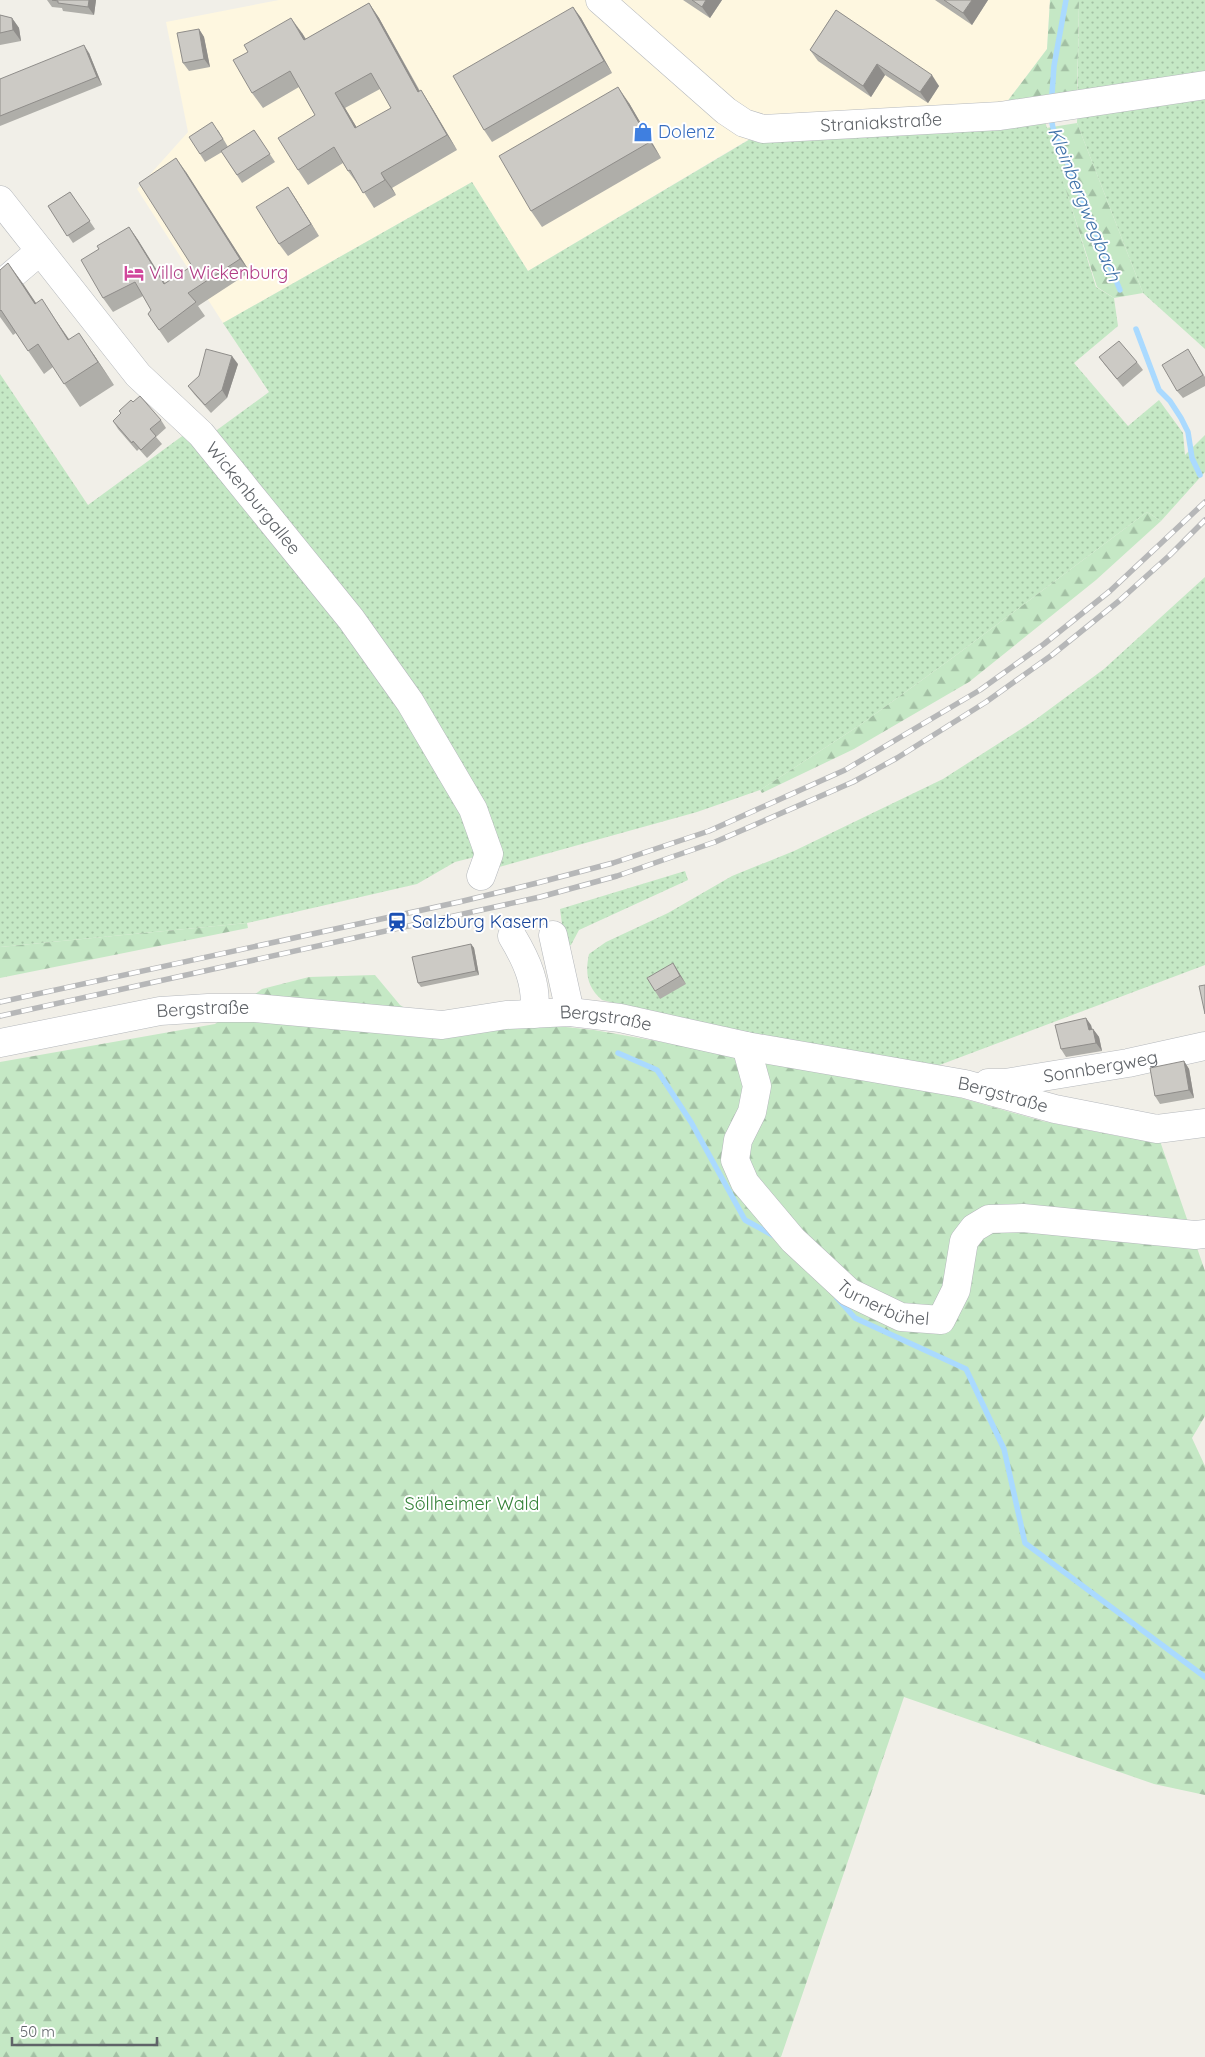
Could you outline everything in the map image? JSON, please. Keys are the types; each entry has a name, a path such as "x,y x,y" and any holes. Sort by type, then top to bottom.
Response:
{"street":[{"name":"Straniakstraße","path":"600,0 726,111 744,124 762,128 1000,116 1205,85"},
{"name":"Wickenburgallee","path":"2,210 40,251 138,375 201,434 351,619 410,702 473,810 489,854 481,876"},
{"path":"0,285 40,251"},
{"path":"554,935 570,1012"},
{"path":"512,936 532,977 536,1000 534,1014"},
{"name":"Bergstraße","path":"0,1044 160,1011 208,1008 256,1008 442,1025 506,1016 570,1012 620,1018 746,1046 965,1084 1055,1108 1157,1129 1205,1123"},
{"name":"Turnerbühel","path":"746,1046 758,1086 752,1112 738,1140 735,1160 746,1183 793,1240 849,1292 901,1317 941,1320 956,1290 964,1242 974,1228 989,1219 1024,1218 1195,1235 1205,1234"},
{"name":"Sonnbergweg","path":"965,1084 1005,1083 1128,1063 1205,1046"}],"shaded area":[{"path":"279,0 1050,0 1047,49 1000,111 778,122 528,271 472,182 223,323 137,189 188,132 166,22"}],"green space":[{"path":"1050,0 1079,0 1077,96 1000,111 1047,49"},
{"path":"1079,0 1205,0 1205,349 1143,293 1077,123"},
{"path":"1043,115 1096,287 1114,298 1118,326 1074,363 1128,426 1159,400 1183,433 1185,455 1205,435 1205,472 1161,521 1147,512 860,725 760,790 697,812 492,869 487,854 455,862 417,884 247,923 0,947 0,374 88,505 185,434 195,446 269,392 223,323 472,182 528,271 757,135"},
{"path":"1077,123 1143,293 1114,298 1097,287 1046,128"},
{"path":"1147,512 1161,521 1096,580 969,682 854,749 762,793 760,790 860,725"},
{"path":"1205,577 1205,965 937,1066 699,1024 602,1000 593,990 587,973 589,954 606,942 668,913 732,876 794,851 943,779 1035,720 1104,669"},
{"path":"685,871 688,880 579,930 571,945 565,946 560,909"},
{"path":"247,923 248,928 0,978 0,947"},
{"name":"Söllheimer Wald","path":"375,975 400,1005 441,1032 519,1022 594,1030 933,1090 1042,1121 1123,1137 1160,1141 1205,1271 1205,1416 1192,1438 1205,1466 1205,1795 1154,1784 904,1697 781,2057 0,2057 0,1062 215,1024 262,989 309,977"}],"building":[{"path":"52,0 89,0 88,7 58,3 58,1"},
{"path":"692,0 706,0 702,7"},
{"path":"944,0 972,0 963,13"},
{"path":"369,3 418,92 421,90 447,135 381,173 385,180 363,193 334,147 298,170 278,138 315,115 290,71 252,93 233,60 248,52 244,45 291,18 304,40","holes":["371,73 391,108 355,128 335,93"]},
{"path":"573,7 604,61 484,130 453,76"},
{"path":"836,10 932,75 920,92 877,64 863,86 810,50"},
{"path":"0,15 12,18 13,30 0,33"},
{"path":"199,29 204,59 183,63 177,33"},
{"path":"84,45 97,77 0,116 0,79"},
{"path":"618,87 650,142 531,211 499,156"},
{"path":"212,122 223,139 200,154 189,137"},
{"path":"254,130 270,154 237,175 221,151"},
{"path":"176,158 240,259 188,293 196,302 159,330 148,314 151,310 135,282 103,298 81,260 99,249 97,246 129,227 164,284 192,266 139,183"},
{"path":"288,187 311,224 279,244 256,207"},
{"path":"70,192 90,221 67,236 48,206"},
{"path":"8,263 35,304 42,299 68,340 79,333 98,362 64,384 38,344 28,351 0,311 0,270"},
{"path":"1119,341 1137,362 1117,379 1099,357"},
{"path":"206,349 232,356 222,390 205,405 188,386 199,376"},
{"path":"1188,349 1203,375 1177,391 1162,365"},
{"path":"140,396 161,420 150,429 156,436 141,450 133,441 132,443 113,421 121,413 119,411 131,400 133,402"},
{"path":"471,944 476,971 418,983 412,957"},
{"path":"673,963 680,976 655,991 647,978"},
{"path":"1205,985 1205,1014 1199,986"},
{"path":"1086,1018 1089,1030 1093,1029 1096,1043 1061,1049 1055,1025"},
{"path":"1184,1061 1189,1090 1155,1096 1150,1068"}],"waterway":[{"name":"Kleinbergwegbach","path":"1052,94 1054,66 1066,0"},
{"name":"Kleinbergwegbach","path":"1051,118 1053,128 1120,290"},
{"name":"Kleinbergwegbach","path":"1136,329 1159,390 1170,401 1188,432 1192,458 1200,475"},
{"path":"618,1053 657,1070 691,1122 745,1220 776,1237"},
{"path":"837,1298 855,1318 966,1369 1004,1449 1025,1543 1205,1677"}],"railway":[{"path":"0,1002 459,902 613,863 709,831 845,770 980,690 1044,644 1110,591 1205,502"},
{"path":"0,1016 540,897 617,876 715,842 853,782 897,758 986,702 1052,655 1119,601 1205,520"}],"place":[{"name":"Dolenz","path":"643,132"},
{"name":"Villa Wickenburg","path":"134,273"},
{"name":"Salzburg Kasern","path":"397,922"}]}
